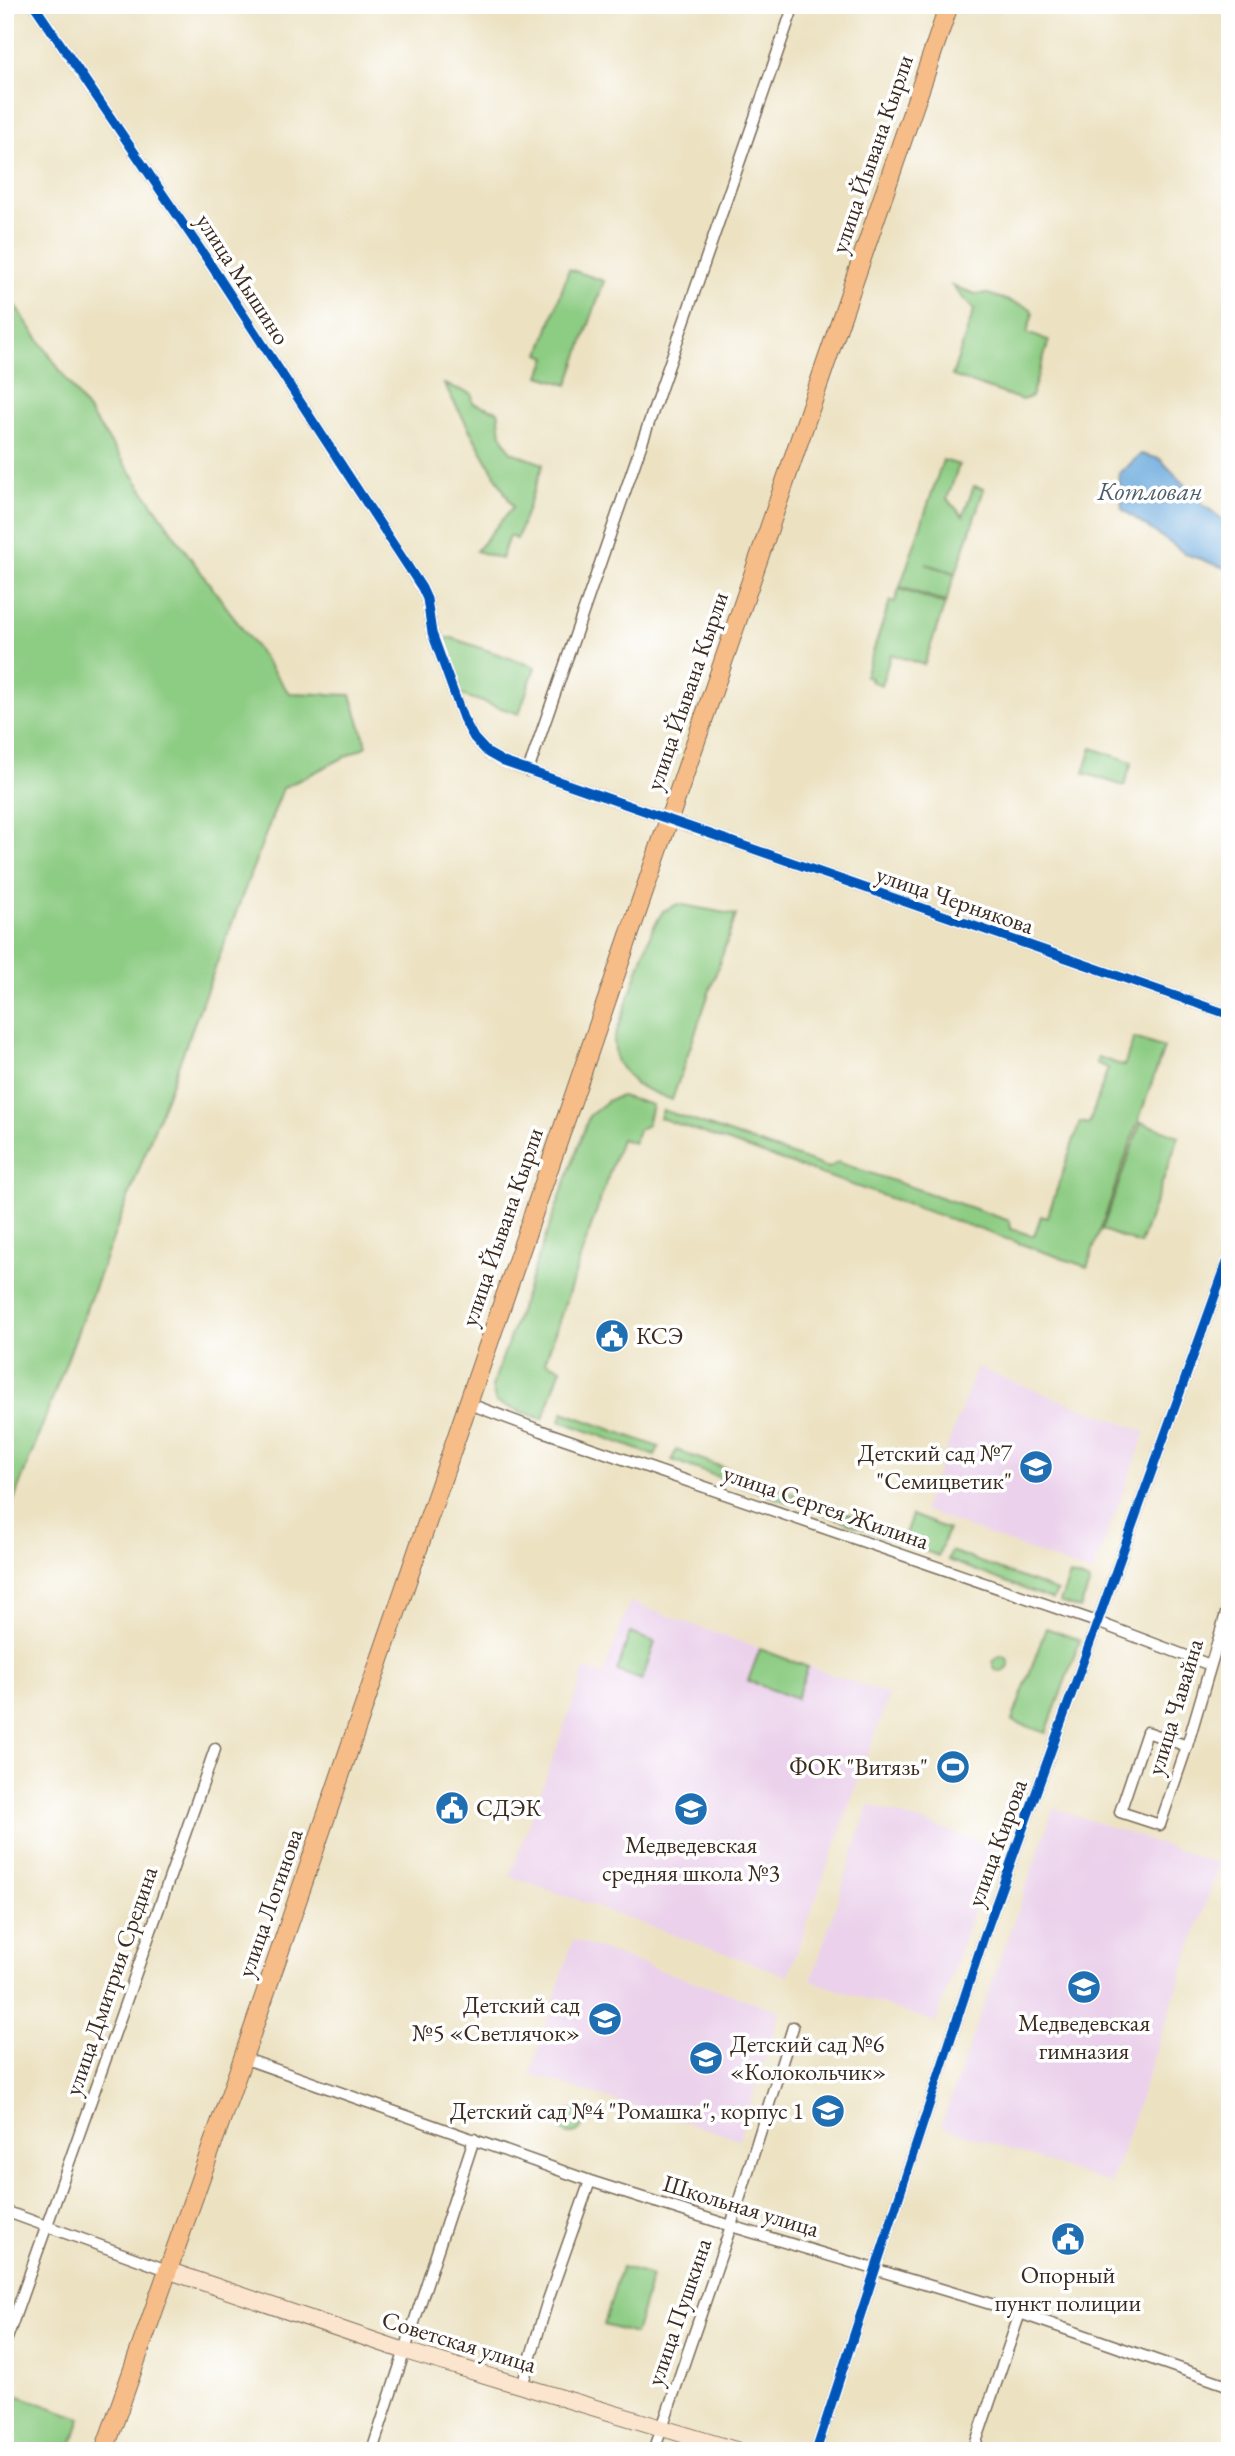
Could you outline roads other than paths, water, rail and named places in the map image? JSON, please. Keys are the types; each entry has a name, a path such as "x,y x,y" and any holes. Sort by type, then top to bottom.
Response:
{"main road":[{"name":"улица Йывана Кырли","path":"416,1550 949,5"},
{"name":"улица Логинова","path":"104,2451 243,2058 416,1550"},
{"name":"Советская улица","path":"167,2270 405,2351 739,2451"}],"street":[{"name":"улица Мышино","path":"34,5 205,256 425,593 432,633 455,698 474,737 488,753 527,771"},
{"path":"527,771 794,5"},
{"name":"улица Чернякова","path":"527,771 1230,1016"},
{"name":"улица Кирова","path":"816,2451 984,1937 1230,1254"},
{"name":"улица Сергея Жилина","path":"467,1403 1097,1622 1210,1665"},
{"name":"улица Чавайна","path":"1187,1746 1147,1732 1120,1812 1160,1825 1187,1746 1230,1600"},
{"name":"улица Дмитрия Средина","path":"5,2344 215,1749"},
{"name":"улица Пушкина","path":"654,2451 731,2226 793,2026"},
{"name":"Школьная улица","path":"243,2058 590,2181 1020,2313 1230,2386"},
{"path":"372,2451 474,2139"},
{"path":"522,2386 551,2291 590,2181"},
{"path":"5,2211 167,2270"},
{"path":"973,2451 1020,2313"}],"water":[{"name":"Котлован","path":"1141,454 1160,459 1205,506 1230,525 1230,570 1186,554 1122,509 1119,474"}],"place":[{"name":"КСЭ","path":"612,1336"},
{"name":"Детский сад №7 \"Семицветик\"","path":"1036,1467"},
{"name":"ФОК \"Витязь\"","path":"953,1767"},
{"name":"СДЭК","path":"452,1808"},
{"name":"Медведевская средняя школа №3","path":"691,1809"},
{"name":"Медведевская гимназия","path":"1084,1987"},
{"name":"Детский сад №5 «Светлячок»","path":"605,2019"},
{"name":"Детский сад №6 «Колокольчик»","path":"706,2058"},
{"name":"Детский сад №4 \"Ромашка\", корпус 1","path":"828,2111"},
{"name":"Опорный пункт полиции","path":"1068,2239"}]}
